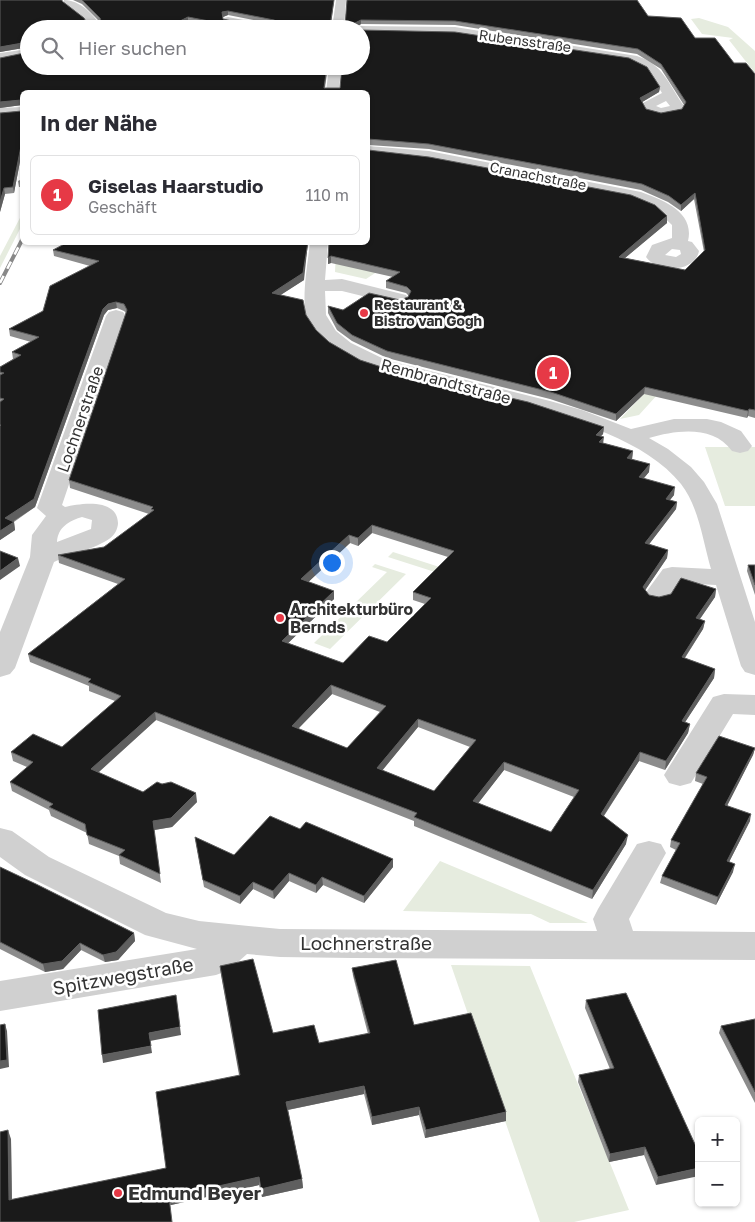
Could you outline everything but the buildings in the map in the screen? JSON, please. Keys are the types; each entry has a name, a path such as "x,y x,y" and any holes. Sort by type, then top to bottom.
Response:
{"street":[{"path":"339,20 341,0"},
{"path":"68,2 92,20"},
{"name":"Rubensstraße","path":"370,29 455,31 623,56 641,61 653,67 660,75 669,95"},
{"path":"2,54 20,53"},
{"path":"333,90 334,75"},
{"path":"0,112 20,111"},
{"name":"Cranachstraße","path":"370,150 429,156 635,195 664,207 675,217 680,227 679,243"},
{"name":"Rembrandtstraße","path":"319,245 317,286 314,303 318,321 334,340 365,358 410,373 576,416 632,436 673,463 685,474 697,491 709,517 755,666"},
{"path":"317,286 342,285 399,299"},
{"name":"Lochnerstraße","path":"62,515 49,508 116,316"},
{"path":"632,436 658,427 710,426 730,432 738,439 740,446"},
{"path":"0,668 43,557 45,535 51,525 62,515 89,509 101,513 107,522 100,534 43,557"},
{"path":"658,595 672,576 727,578"},
{"path":"680,776 724,704 755,705"},
{"name":"Lochnerstraße","path":"0,840 37,866 158,924 199,936 239,940 352,944 755,946"},
{"path":"619,945 610,919 649,853"},
{"name":"Spitzwegstraße","path":"0,996 216,960 239,940"}],"shaded area":[{"path":"699,18 728,27 755,51 755,73 729,40 733,38 702,34 691,19"},
{"path":"20,218 20,229 0,268 0,256"},
{"path":"336,252 389,264 366,279 335,272"},
{"path":"647,391 658,394 639,415 620,419"},
{"path":"705,447 755,447 755,506 725,506"},
{"path":"393,552 492,584 488,589 388,557"},
{"path":"375,564 406,574 330,649 314,643 387,572 372,567"},
{"path":"440,861 588,923 550,923 531,914 403,911"},
{"path":"451,965 530,966 629,1210 574,1222 540,1222"}],"railway":[{"path":"0,283 20,244"}],"place":[{"name":"Restaurant & Bistro van Gogh","path":"364,313"},
{"name":"Giselas Haarstudio","path":"553,373"},
{"name":"Architekturbüro Bernds","path":"280,618"},
{"name":"Edmund Beyer","path":"118,1193"}]}
